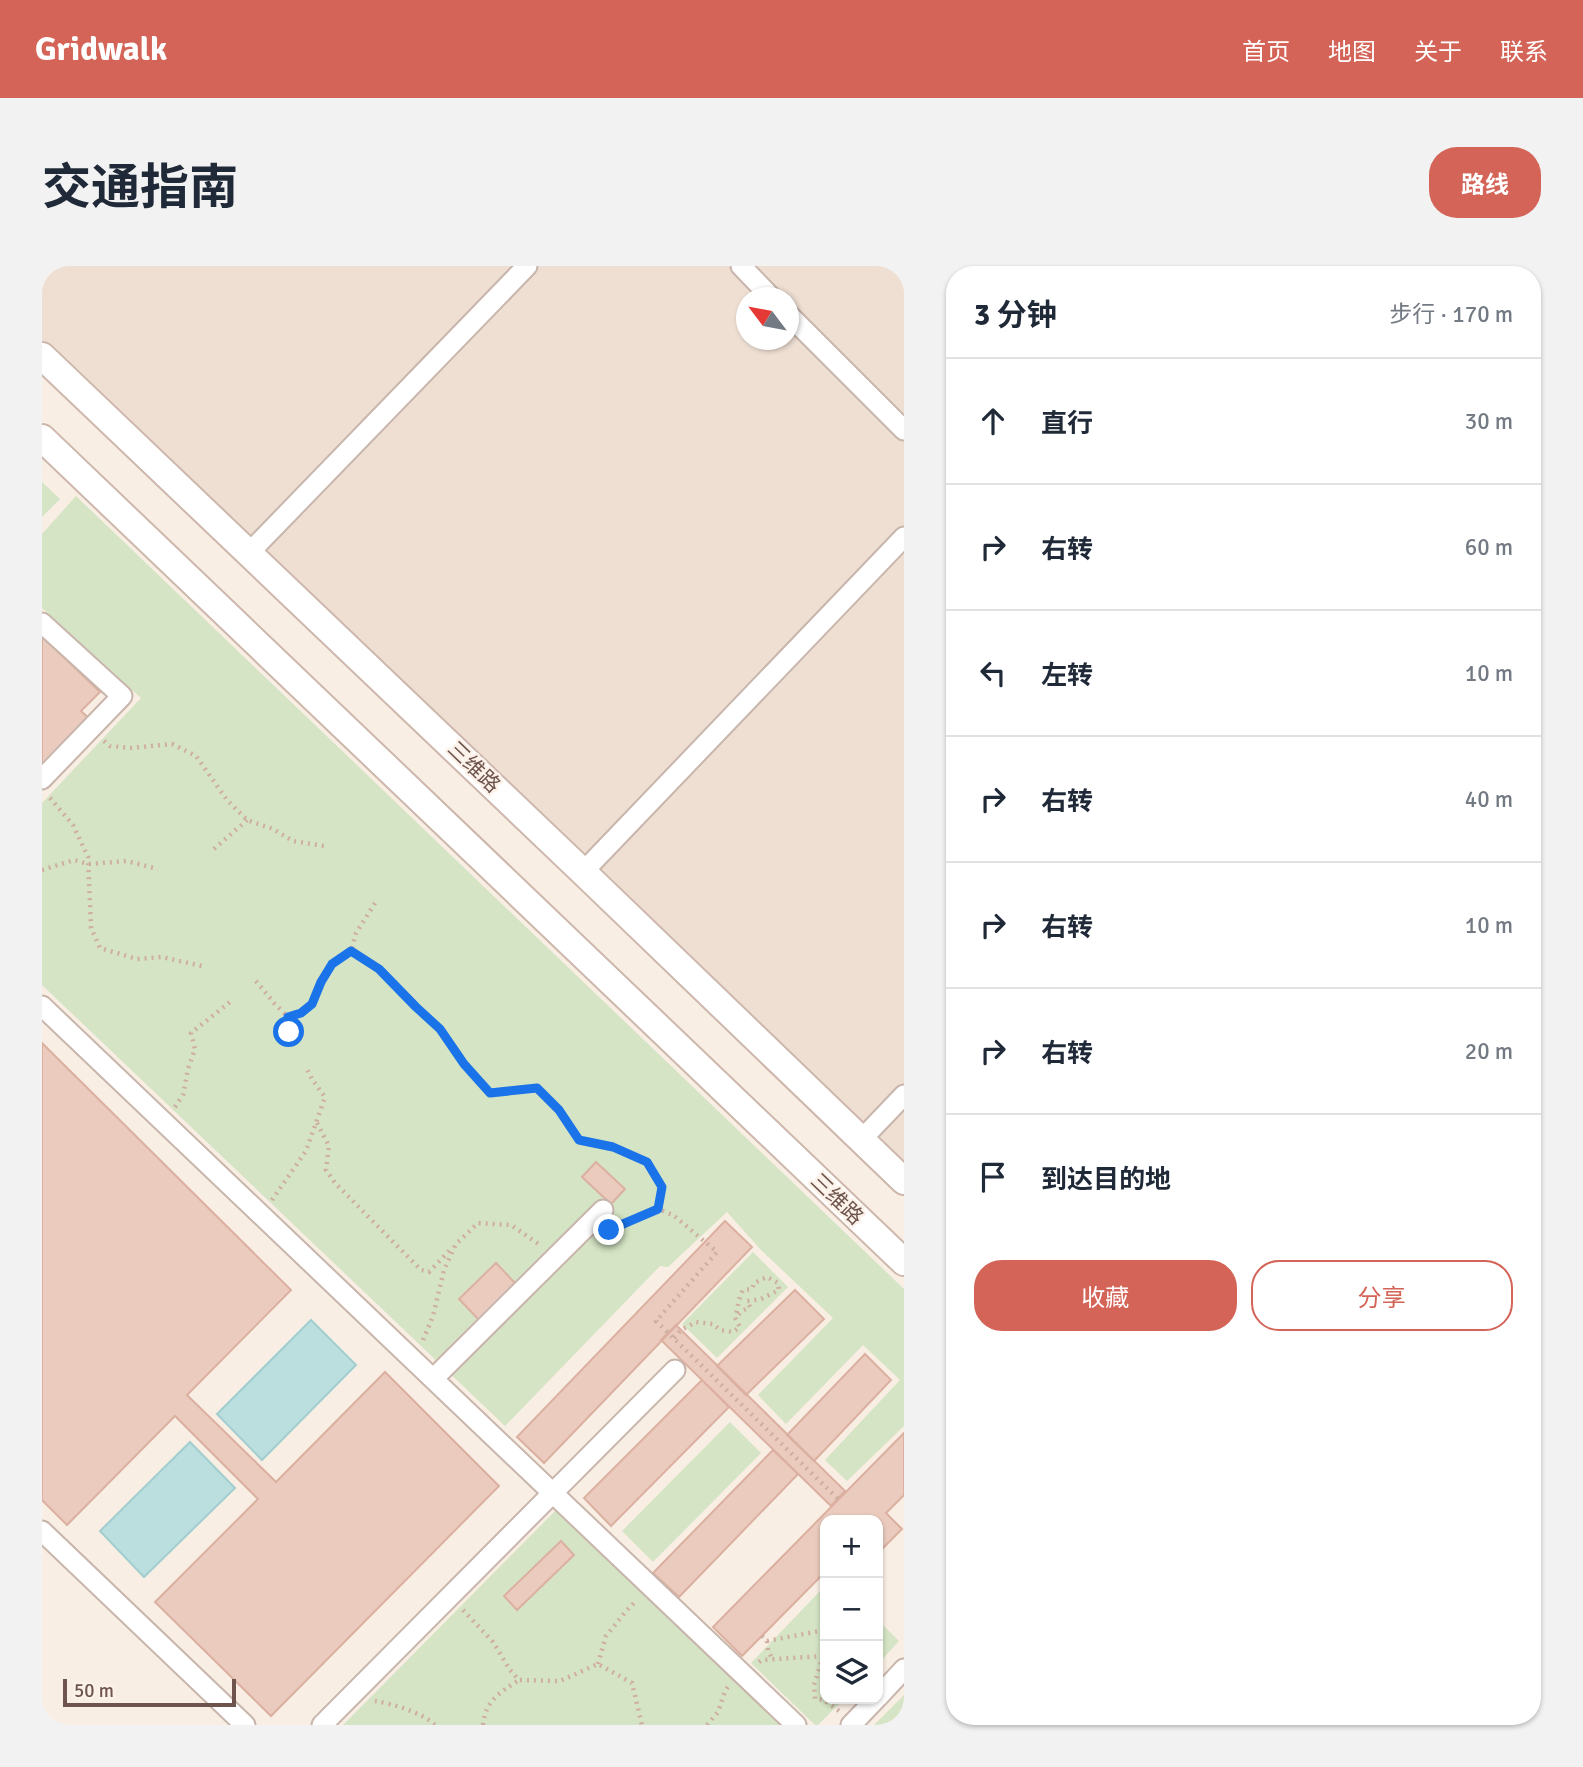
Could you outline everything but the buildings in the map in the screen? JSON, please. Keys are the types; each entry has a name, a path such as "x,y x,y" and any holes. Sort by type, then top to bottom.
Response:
{"main road":[{"name":"三维路","path":"42,356 904,1181"},
{"name":"三维路","path":"42,438 904,1262"}],"street":[{"path":"249,553 527,266"},
{"path":"741,266 761,287"},
{"path":"799,324 904,430"},
{"path":"583,872 904,537"},
{"path":"42,623 122,695 89,730 46,788"},
{"path":"42,1006 796,1725"},
{"path":"861,1140 904,1095"},
{"path":"433,1379 596,1216"},
{"path":"322,1725 675,1370"},
{"path":"42,1531 245,1725"},
{"path":"883,1692 904,1669"},
{"path":"852,1724 871,1704"}],"path":[{"path":"89,730 110,746 130,748 172,744 196,756 228,800 247,820 273,829 293,841 324,846"},
{"path":"46,788 73,825 88,857 91,928 100,948 137,959 162,957 206,967"},
{"path":"214,849 247,820"},
{"path":"42,870 74,860 88,864 127,861 158,869"},
{"path":"288,1017 301,1013 312,1004 332,964 351,951 356,933 377,900"},
{"path":"351,951 379,969 440,1029 464,1064 490,1093 537,1088 559,1110 579,1140 613,1147 647,1162 662,1187 658,1209"},
{"path":"256,981 288,1017 289,1032 295,1045"},
{"path":"165,1123 183,1095 195,1049 191,1033 230,1002"},
{"path":"262,1215 306,1151 317,1123 325,1097 307,1069"},
{"path":"317,1123 329,1146 326,1170 335,1183 421,1270 429,1272 478,1223 511,1225 544,1248 553,1260"},
{"path":"596,1216 609,1230 658,1209 673,1215 717,1252 656,1321 838,1499"},
{"path":"414,1360 433,1316 444,1270 456,1244"},
{"path":"674,1338 696,1322 713,1324 720,1330 733,1332 740,1327 735,1318 738,1298 743,1290 752,1289 754,1283 767,1277 778,1283 779,1290 747,1301 750,1307 735,1318"},
{"path":"483,1725 485,1710 501,1691 519,1680 560,1681 598,1664 607,1636 627,1610 652,1587"},
{"path":"450,1596 493,1642 519,1680"},
{"path":"767,1640 820,1631"},
{"path":"762,1636 767,1640 772,1659"},
{"path":"706,1725 718,1712 725,1691 741,1672 762,1660 820,1656"},
{"path":"598,1664 632,1683 642,1725"},
{"path":"820,1667 814,1685 816,1699 820,1700"},
{"path":"351,1696 393,1704 430,1720 435,1725"},
{"path":"830,1704 852,1724"}],"shaded area":[{"path":"42,266 904,266 904,1183 42,357"}],"green space":[{"path":"42,482 60,499 42,517"},
{"path":"76,496 904,1289 904,1426 847,1481 825,1460 900,1380 863,1345 786,1424 758,1395 833,1318 761,1250 727,1212 668,1267 660,1266 505,1426 42,985 42,803 141,698 42,608 42,534"},
{"path":"753,1252 788,1287 717,1358 682,1324"},
{"path":"730,1422 761,1453 653,1562 622,1531"},
{"path":"556,1510 780,1725 343,1725"},
{"path":"820,1591 820,1704 839,1704 815,1725 751,1663"},
{"path":"883,1625 899,1641 883,1659"},
{"path":"904,1695 904,1725 874,1725"}],"water":[{"path":"311,1320 356,1365 262,1460 217,1414"},
{"path":"190,1442 235,1488 144,1577 100,1531"}],"route":[{"path":"289,1032 288,1017 301,1013 312,1004 332,964 351,951 379,969 440,1029 464,1064 490,1093 537,1088 559,1110 579,1140 613,1147 647,1162 662,1187 658,1209 609,1230"}]}
